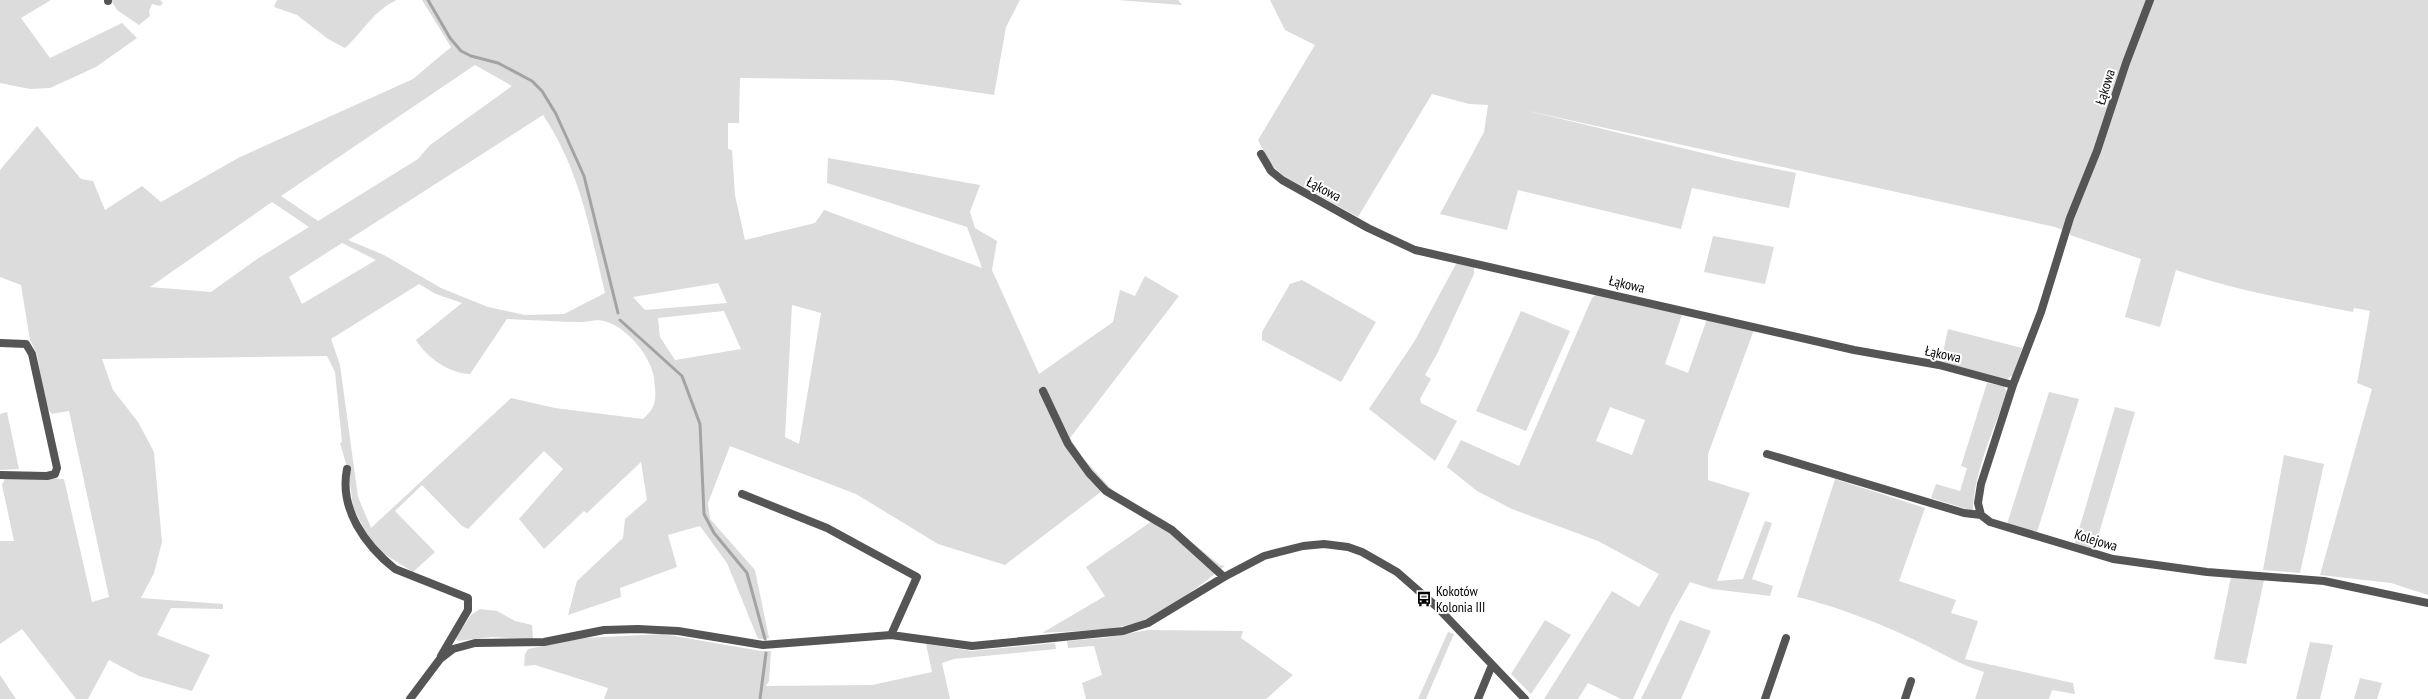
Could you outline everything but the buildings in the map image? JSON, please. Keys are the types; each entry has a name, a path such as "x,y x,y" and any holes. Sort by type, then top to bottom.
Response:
{"street":[{"name":"Łąkowa","path":"1981,515 1978,508 1981,484 2013,385 2042,308 2070,218 2097,151 2130,51 2150,0"},
{"name":"Łąkowa","path":"1261,154 1271,171 1282,180 1368,228 1415,250 1854,350 1939,365 2013,385"},
{"path":"0,343 26,344 32,354 57,468 55,474 47,476 0,474"},
{"path":"1044,391 1068,444 1088,473 1106,491 1172,530 1224,577"},
{"name":"Kolejowa","path":"1767,454 1964,513 1981,515 1996,524 2113,559 2207,572 2324,581 2428,603"},
{"path":"347,469 345,478 353,520 368,543 395,569 468,598 468,610 440,659 410,699"},
{"path":"742,494 827,528 917,577 891,635"},
{"path":"440,659 453,649 475,643 544,642 611,630 638,629 678,631 763,645 891,635 972,646 1123,631 1141,626 1170,611 1224,577 1264,556 1324,544 1348,548 1375,558 1397,572 1437,607 1525,699"},
{"path":"1765,699 1786,638"},
{"path":"1478,699 1492,665"},
{"path":"1905,699 1911,681"}],"shaded area":[{"path":"0,0 51,0 21,18 50,58 122,23 137,38 96,67 50,88 30,89 0,83"},
{"path":"111,0 160,0 163,3 160,6 152,4 149,11 150,16 139,25 117,10"},
{"path":"277,0 397,0 389,4 375,15 345,48 328,39 297,15 274,7"},
{"path":"422,0 1020,0 1006,27 994,95 893,80 740,78 739,123 728,123 728,149 732,150 735,195 745,240 815,223 824,210 982,268 967,227 827,183 828,158 980,185 970,212 975,228 997,241 992,270 1039,374 1113,322 1120,290 1135,296 1145,276 1179,296 1070,438 1082,457 1116,494 1164,520 1220,565 1225,566 1194,590 1147,619 1125,626 1042,633 1105,596 1086,567 1152,521 1102,491 1005,565 938,544 856,494 730,446 708,503 710,519 755,570 769,638 758,639 727,563 700,526 668,535 677,567 620,588 621,597 568,615 577,581 623,538 625,519 647,500 641,462 587,513 584,511 544,549 519,519 563,469 544,451 468,529 462,526 422,485 395,511 435,552 413,572 381,552 367,534 353,508 349,474 340,443 342,442 335,372 327,356 102,359 113,390 138,422 154,452 162,542 154,573 141,598 223,604 223,609 171,608 157,635 210,655 192,691 139,676 109,660 88,699 76,699 22,629 0,644 0,541 14,541 2,485 5,478 64,479 92,602 109,597 69,411 52,414 46,407 37,354 30,340 21,285 0,277 0,170 37,126 81,179 93,181 105,210 142,186 161,202 238,158 413,79 451,47","holes":["475,65 512,86 430,145 418,159 318,221 281,196","543,115 556,136 575,179 589,223 605,293 564,314 525,315 488,307 441,288 384,255 348,240","272,202 309,227 257,259 211,292 150,287","342,243 376,260 302,304 289,277","718,283 727,303 645,310 633,297","419,284 436,294 462,303 416,340 432,358 447,368 470,374 507,319 574,322 602,320 612,324 629,335 643,352 652,369 655,385 655,401 651,410 643,419 555,408 511,398 371,528 358,497 340,365 331,339","792,305 821,313 799,444 785,437","724,311 741,349 675,360 660,337 658,318"]},
{"path":"1117,0 1178,0 1182,5"},
{"path":"1270,0 2428,0 2428,595 2391,583 2320,575 2372,389 2357,383 2370,311 2354,308 2353,312 2286,299 2241,289 2176,270 2160,327 2125,317 2141,259 2070,235 2070,233 2055,227 1524,110 1736,161 1796,173 1789,208 1692,188 1681,229 1518,190 1507,230 1440,214 1484,132 1488,105 1469,104 1432,94 1358,217 1282,175 1270,163 1258,140 1315,45 1285,30"},
{"path":"1713,236 1774,247 1765,284 1704,272"},
{"path":"1457,262 1474,266 1474,274 1437,354 1425,375 1431,379 1420,399 1421,403 1457,421 1435,461 1369,409 1414,342"},
{"path":"1302,280 1376,322 1341,382 1262,340 1262,332 1290,284"},
{"path":"1597,294 1683,312 1665,364 1688,373 1707,319 1754,330 1708,454 1708,480 1750,493 1717,581 1743,579 1765,521 1772,523 1752,579 1773,586 1770,596 1712,589 1690,582 1671,616 1633,699 1621,699 1588,683 1578,699 1544,699 1612,591 1639,607 1659,574 1598,541 1512,509 1477,491 1447,467 1461,440 1519,466 1592,298","holes":["1610,407 1645,420 1632,455 1596,441"]},
{"path":"1521,311 1570,331 1526,431 1476,411"},
{"path":"1948,329 2022,348 2013,375 2007,379 1941,362"},
{"path":"1987,383 2004,386 2007,392 1981,466 1974,496 1973,511 1931,498 1936,484 1960,491 1967,468 1961,466"},
{"path":"2049,392 2079,399 2037,532 2007,524"},
{"path":"2115,407 2135,412 2094,550 2075,543"},
{"path":"7,412 19,469 0,470 0,414"},
{"path":"2284,455 2324,464 2300,573 2263,570"},
{"path":"1835,479 1925,508 1899,581 1956,600 1951,613 1978,621 1965,659 2073,683 2075,694 2052,690 2049,699 1975,699 1984,672 1960,663 1909,637 1878,624 1845,611 1797,597"},
{"path":"2231,577 2264,580 2246,664 2214,659"},
{"path":"480,609 497,611 515,621 532,625 533,639 492,637 458,641 456,639 457,636 471,615"},
{"path":"1545,620 1571,635 1531,694 1511,674"},
{"path":"1680,620 1711,631 1681,699 1641,699"},
{"path":"1148,630 1243,631 1241,638 1293,675 1266,699 1086,699 1082,683 1102,675 1094,646 1068,648 1067,641 1103,638"},
{"path":"1448,632 1454,634 1426,699 1418,699"},
{"path":"663,634 761,651 771,651 769,681 766,686 872,685 932,672 926,644 972,651 1055,643 1056,649 954,659 942,663 950,699 604,699 608,688 535,665 524,666 525,654 528,649 583,638"},
{"path":"2310,642 2333,645 2320,699 2296,699"},
{"path":"0,675 16,699 0,699"},
{"path":"2360,678 2382,683 2377,699 2354,699"}],"waterway":[{"path":"428,0 450,38 461,51 471,56 498,63 532,81 542,91 556,114 584,176 618,313"},
{"path":"620,320 682,376 700,424 704,514 714,533 747,573 765,639"},
{"path":"760,699 766,653"}],"place":[{"name":"Kokotów Kolonia III","path":"1424,599"}]}
